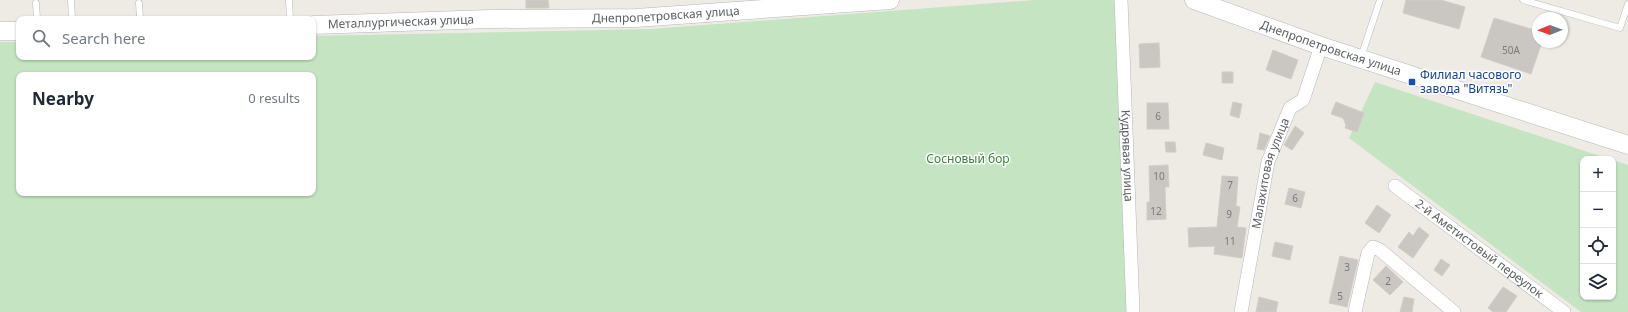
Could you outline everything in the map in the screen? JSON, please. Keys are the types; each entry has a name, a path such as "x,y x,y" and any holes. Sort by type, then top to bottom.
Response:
{"street":[{"name":"Днепропетровская улица","path":"490,19 636,18 890,0"},
{"name":"Кудрявая улица","path":"1120,0 1132,312"},
{"name":"Днепропетровская улица","path":"1199,0 1321,46 1628,145"},
{"name":"Металлургическая улица","path":"316,25 490,19"},
{"path":"0,31 16,31"},
{"name":"Малахитовая улица","path":"1241,312 1268,162 1290,108 1303,100 1321,46"},
{"name":"2-й Аметистовый переулок","path":"1395,186 1564,312"},
{"path":"1355,312 1368,253 1373,247 1380,250 1454,312"}],"lane":[{"path":"71,0 72,16"},
{"path":"290,0 290,16"},
{"path":"1361,59 1380,0"},
{"path":"1523,0 1620,28 1628,4"},
{"path":"139,3 140,16"},
{"path":"36,4 37,16"}],"green space":[{"name":"Сосновый бор","path":"1036,0 1117,0 1129,312 0,312 0,42 16,42 16,60 316,60 316,36 651,29"},
{"path":"1375,82 1600,156 1580,156 1580,300 1616,300 1616,161 1628,165 1628,312 1581,312 1349,138"}],"building":[{"path":"526,0 548,0 549,8 526,8"},
{"path":"1406,0 1441,0 1465,7 1459,29 1403,13"},
{"path":"1494,18 1532,29 1532,48 1540,48 1531,74 1481,57"},
{"path":"1159,43 1160,67 1140,68 1139,44"},
{"path":"1273,50 1298,60 1291,79 1266,70"},
{"path":"1222,72 1233,72 1233,83 1222,83"},
{"path":"1233,102 1242,104 1239,118 1230,115"},
{"path":"1336,102 1364,113 1357,132 1345,128 1346,125 1343,118 1331,114"},
{"path":"1147,103 1168,103 1169,129 1147,129"},
{"path":"1295,126 1304,133 1292,150 1284,145"},
{"path":"1260,133 1270,136 1264,150 1257,149"},
{"path":"1165,142 1175,142 1176,152 1166,152"},
{"path":"1206,143 1224,148 1222,160 1203,155"},
{"path":"1168,165 1169,187 1165,187 1166,219 1147,220 1147,202 1150,202 1149,166"},
{"path":"1222,176 1238,177 1236,206 1240,207 1237,227 1246,228 1242,258 1214,254 1215,246 1189,247 1188,228 1217,227"},
{"path":"1289,188 1305,192 1301,208 1285,204"},
{"path":"1377,205 1391,215 1379,233 1365,223"},
{"path":"1419,227 1429,235 1413,258 1398,247 1409,232 1413,236"},
{"path":"1275,242 1293,246 1290,260 1272,256"},
{"path":"1340,256 1358,260 1347,307 1329,303"},
{"path":"1441,259 1450,265 1442,276 1434,270"},
{"path":"1386,266 1403,282 1390,295 1373,280"},
{"path":"1503,287 1517,296 1506,312 1493,312 1488,308"},
{"path":"1259,297 1278,302 1276,312 1256,312"},
{"path":"1404,297 1414,299 1412,312 1400,312"}],"place":[{"name":"Филиал часового завода \"Витязь\"","path":"1412,82"}]}
